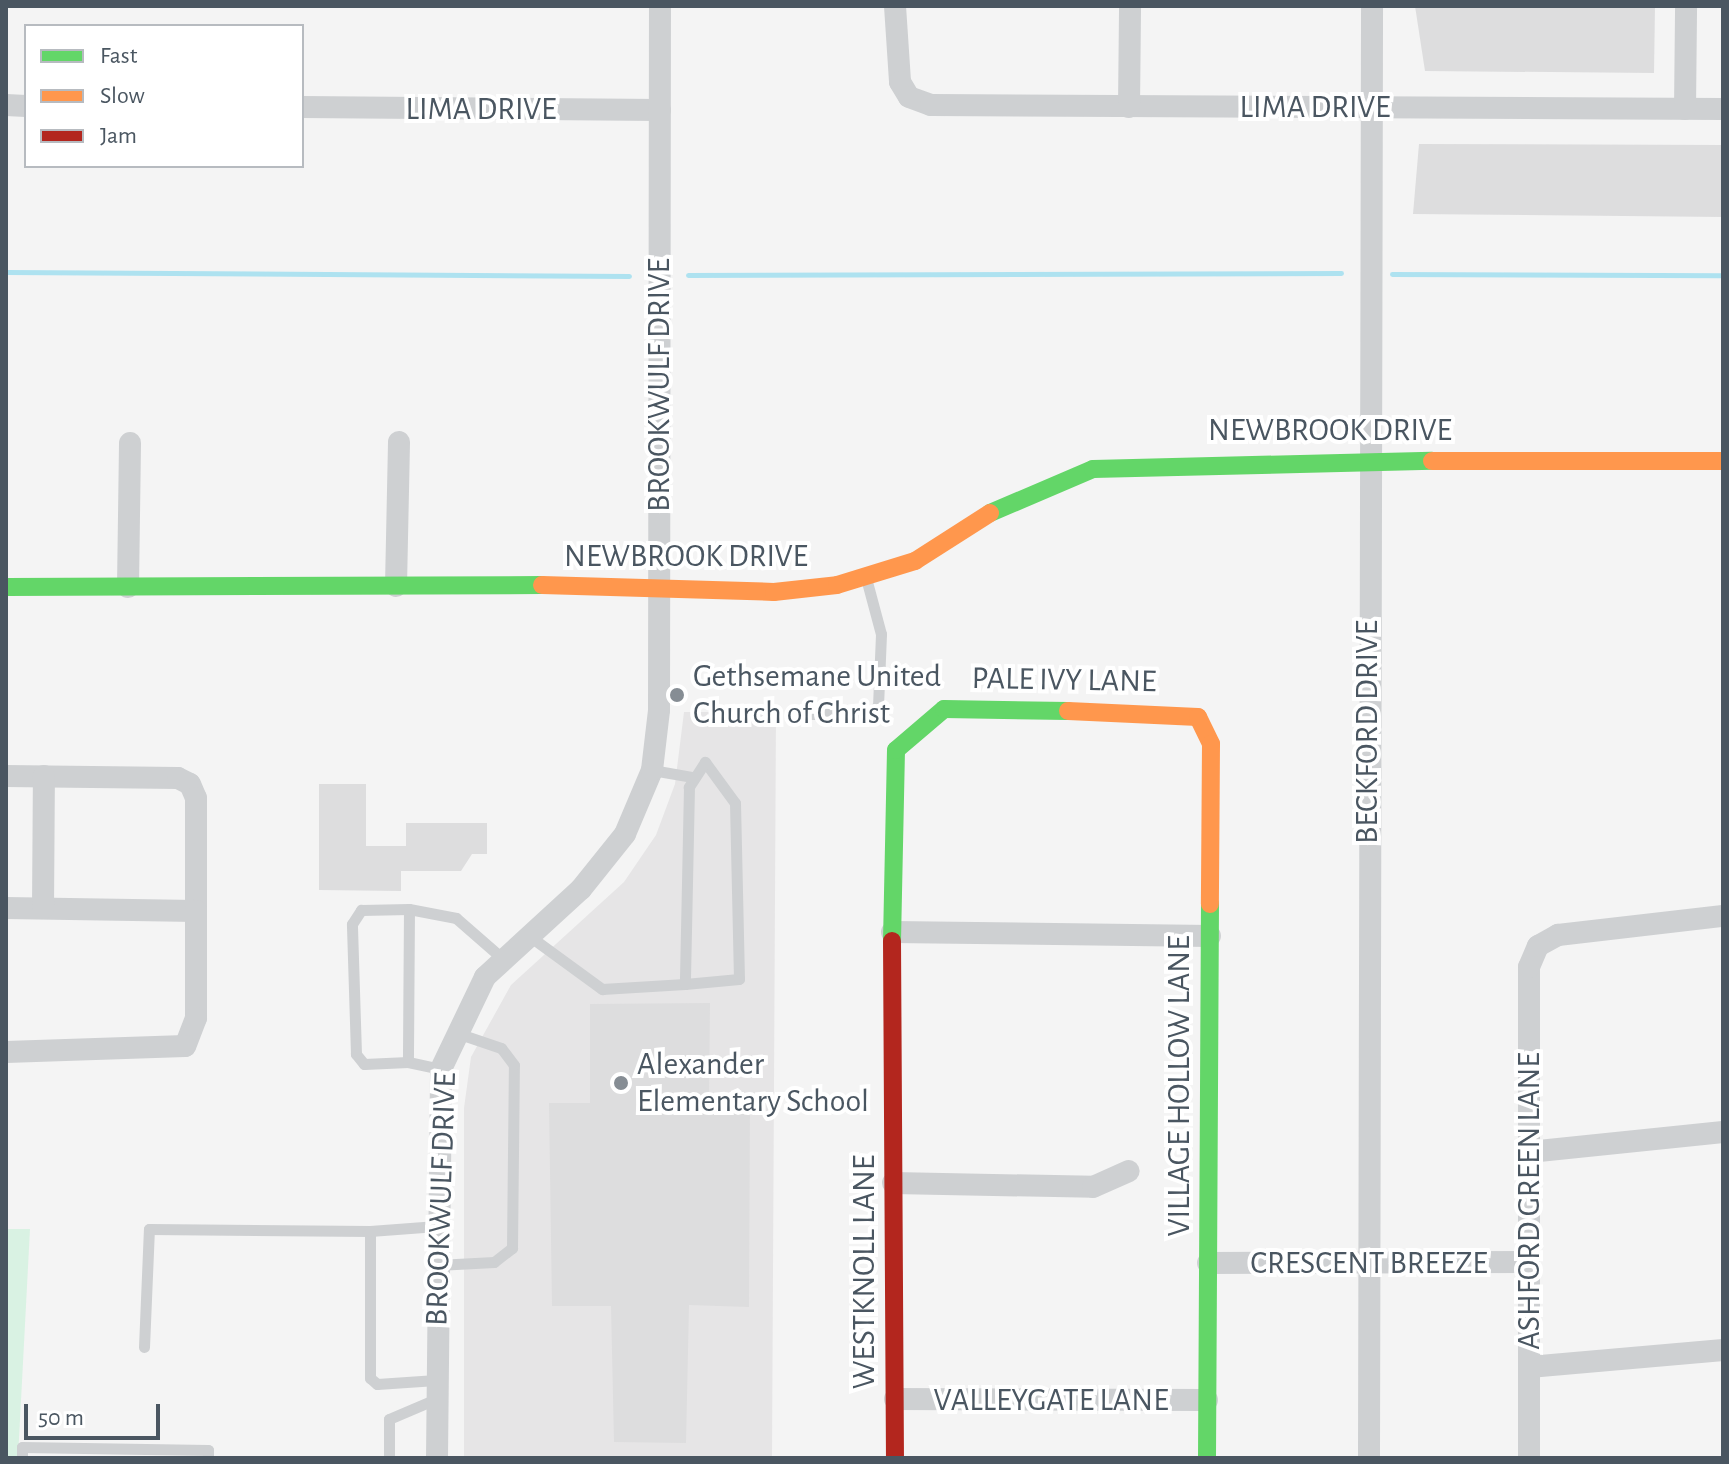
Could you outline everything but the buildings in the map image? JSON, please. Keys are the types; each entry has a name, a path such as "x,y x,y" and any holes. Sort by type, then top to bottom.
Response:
{"street":[{"name":"BROOKWULF DRIVE","path":"437,1458 441,1069 455,1032 503,959 527,934 581,889 625,834 652,770 659,584 660,6"},
{"name":"LIMA DRIVE","path":"895,6 895,58 909,97 931,105 1723,109"},
{"path":"1129,107 1130,6"},
{"name":"BECKFORD DRIVE","path":"1369,1458 1371,1265 1366,460 1372,6"},
{"path":"1685,109 1686,6"},
{"name":"LIMA DRIVE","path":"304,107 660,110"},
{"path":"396,586 399,442"},
{"path":"128,587 130,443"},
{"name":"NEWBROOK DRIVE","path":"6,587 659,584 774,592 866,577 915,561 989,513 1093,469 1366,460 1723,461"},
{"name":"PALE IVY LANE","path":"896,750 944,709 1198,717"},
{"name":"VILLAGE HOLLOW LANE","path":"1198,717 1211,744 1207,1458"},
{"name":"WESTKNOLL LANE","path":"895,1458 892,932 896,750"},
{"path":"6,776 178,778 190,784 196,798 196,1018 185,1046 6,1052"},
{"path":"43,908 44,776"},
{"path":"6,908 196,911"},
{"name":"ASHFORD GREEN LANE","path":"1529,1458 1529,967 1538,946 1558,935 1723,916"},
{"path":"892,932 1210,936"},
{"path":"1529,1152 1723,1132"},
{"path":"893,1183 1093,1187 1129,1171"},
{"name":"CRESCENT BREEZE","path":"1208,1263 1371,1265 1529,1262"},
{"path":"1529,1367 1723,1350"},
{"name":"VALLEYGATE LANE","path":"895,1399 1207,1400"}],"lane":[{"path":"800,714 867,714 878,706 881,634 866,577"},
{"path":"527,934 602,989 685,984 739,979 735,803 705,762 691,777 685,984"},
{"path":"652,770 691,777"},
{"path":"408,1062 409,909"},
{"path":"441,1069 408,1062 364,1064 356,1054 352,924 361,910 409,909 456,918 503,959"},
{"path":"437,1265 494,1262 512,1248 514,1065 501,1048 455,1032"},
{"path":"144,1347 149,1229 370,1231 437,1226"},
{"path":"370,1231 370,1378 436,1390"},
{"path":"389,1458 389,1419 436,1390"},
{"path":"22,1458 22,1447 115,1453 208,1450 208,1458"}],"shaded area":[{"name":"Alexander Elementary School","path":"684,712 776,712 772,1458 464,1458 464,1108 471,1057 511,985 624,882 656,835 675,784"}],"green space":[{"path":"6,1229 30,1229 18,1458 6,1458"}],"waterway":[{"path":"6,272 629,276"},
{"path":"688,275 1341,273"},
{"path":"1392,274 1723,275"}],"traffic: fast":[{"path":"990,513 1093,469 1432,461"},
{"path":"6,587 542,585"},
{"path":"892,941 896,750 944,709 1068,711"},
{"path":"1207,1458 1210,904"}],"traffic: slow":[{"path":"1432,461 1723,461"},
{"path":"542,585 774,592 837,585 915,561 990,513"},
{"path":"1068,711 1198,717 1211,744 1210,904"}],"traffic: jam":[{"path":"892,941 895,1458"}],"place":[{"name":"Gethsemane United Church of Christ","path":"677,695"},
{"name":"Alexander Elementary School","path":"621,1083"}]}
